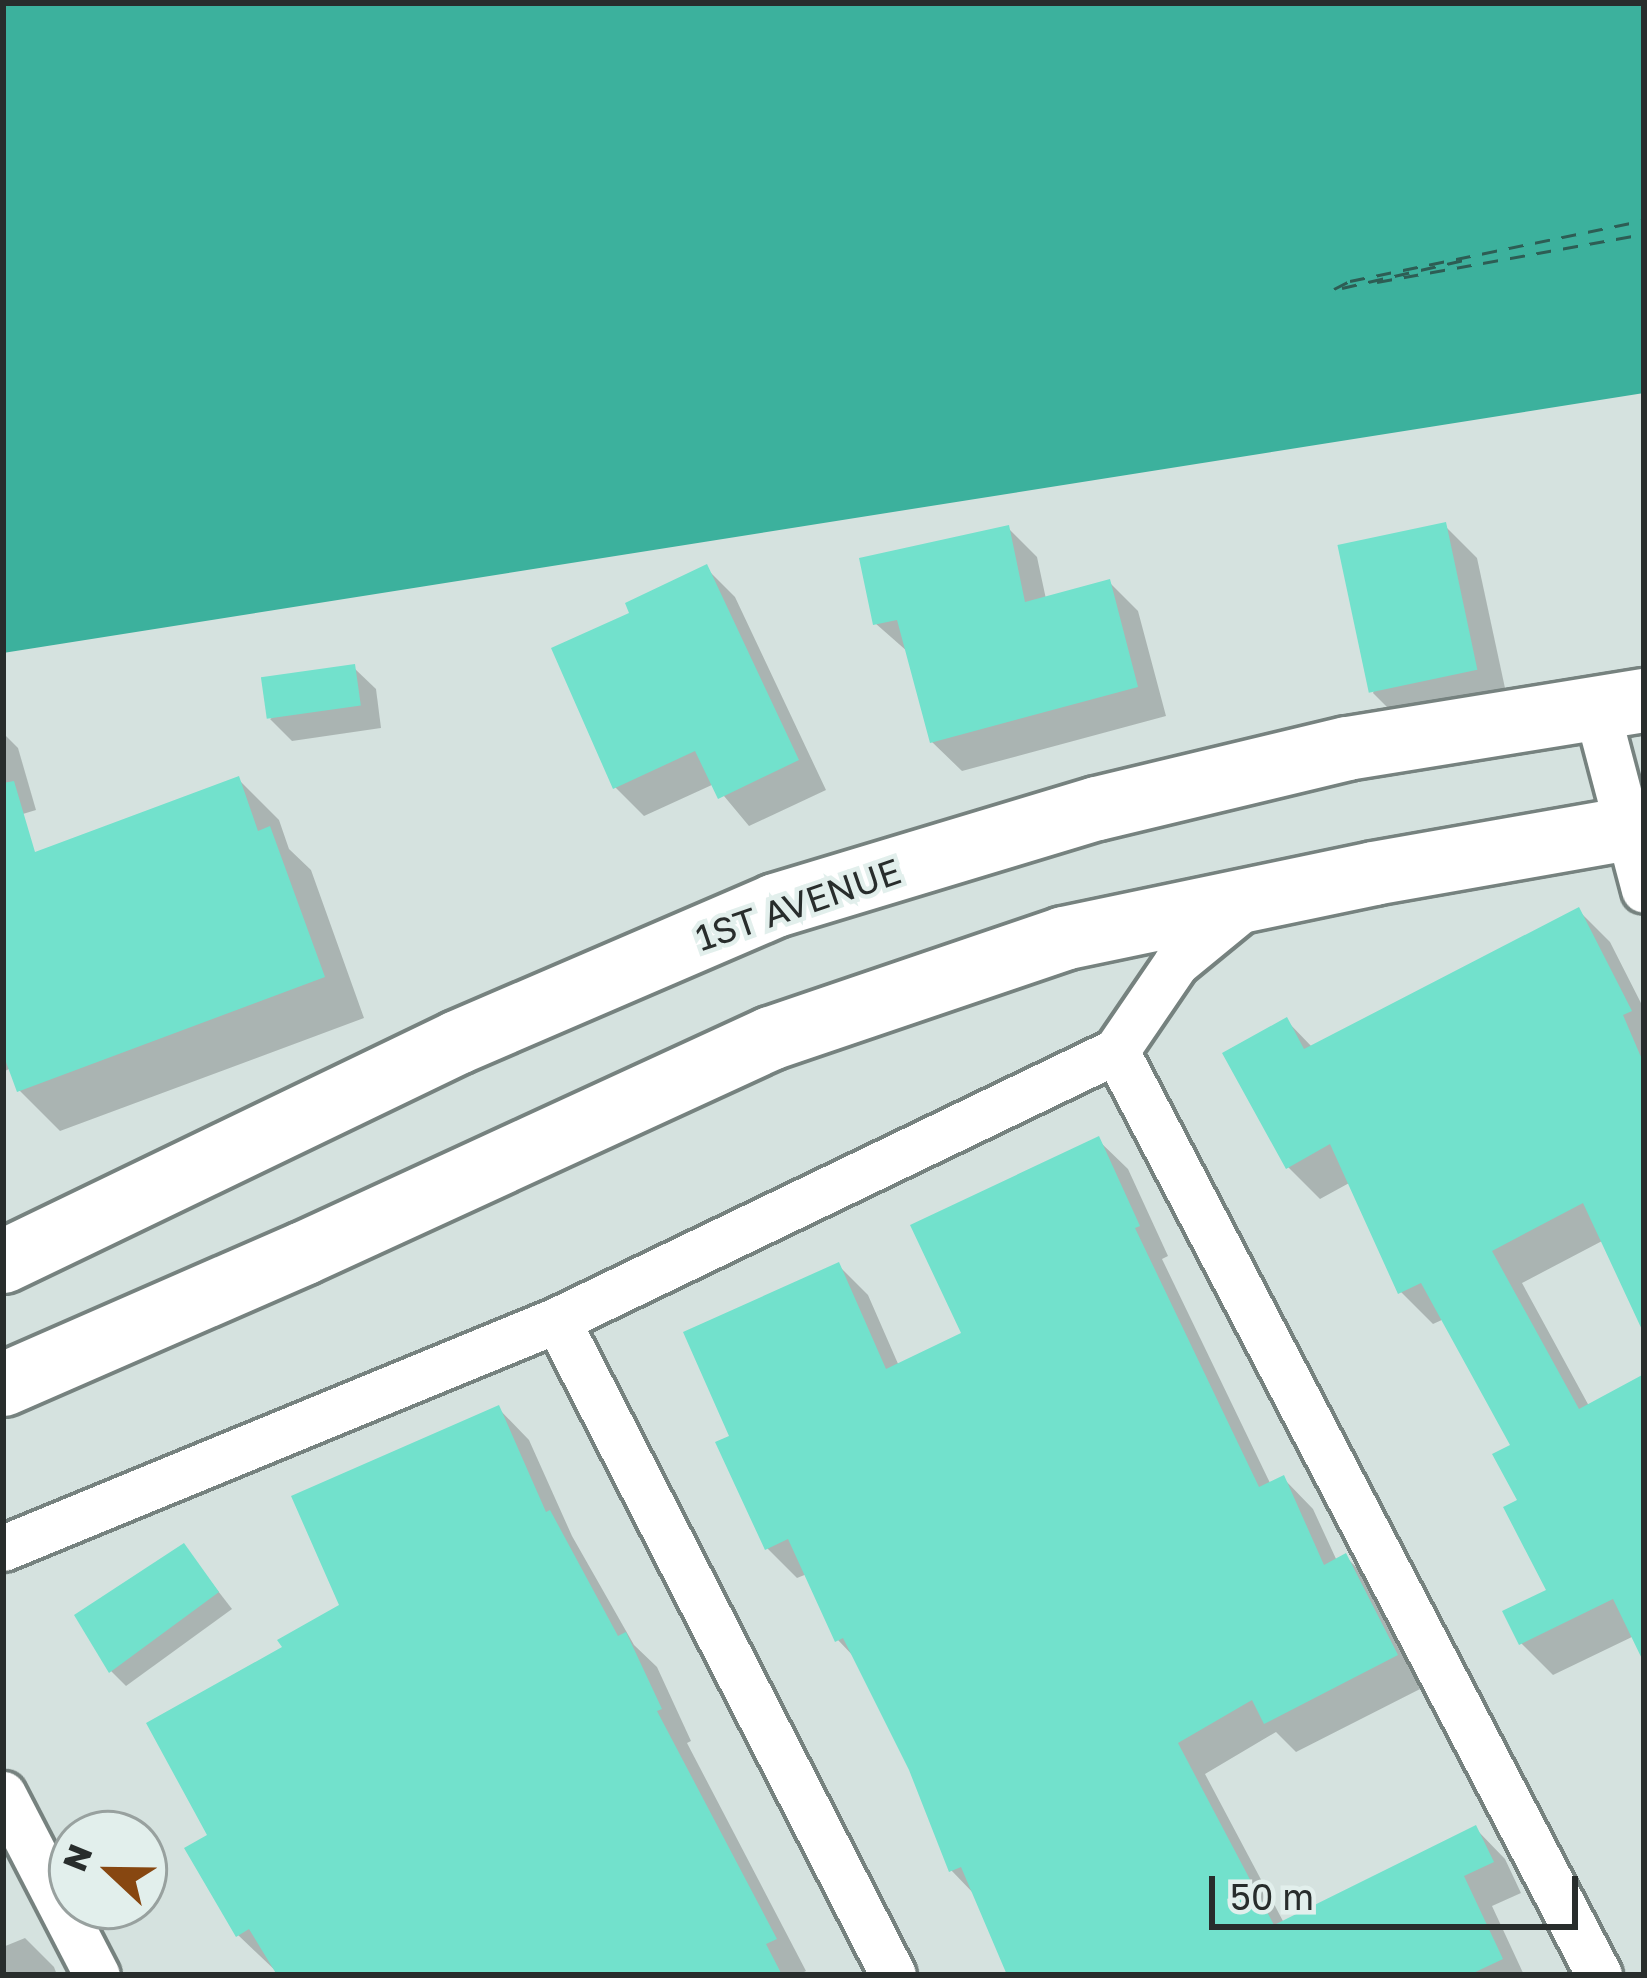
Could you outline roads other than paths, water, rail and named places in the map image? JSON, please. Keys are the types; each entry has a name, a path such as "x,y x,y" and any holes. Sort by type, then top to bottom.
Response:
{"main road":[{"name":"1ST AVENUE","path":"3,1261 458,1042 776,905 1096,808 1347,748 1620,702"},
{"path":"3,1384 303,1253 770,1037 1063,938 1634,825"}],"street":[{"path":"1620,702 1644,890"},
{"path":"3,1548 557,1320 1116,1051 1176,962 1251,901"},
{"path":"1116,1051 1600,1975"},
{"path":"557,1320 893,1975"},
{"path":"3,1794 97,1975"}]}
